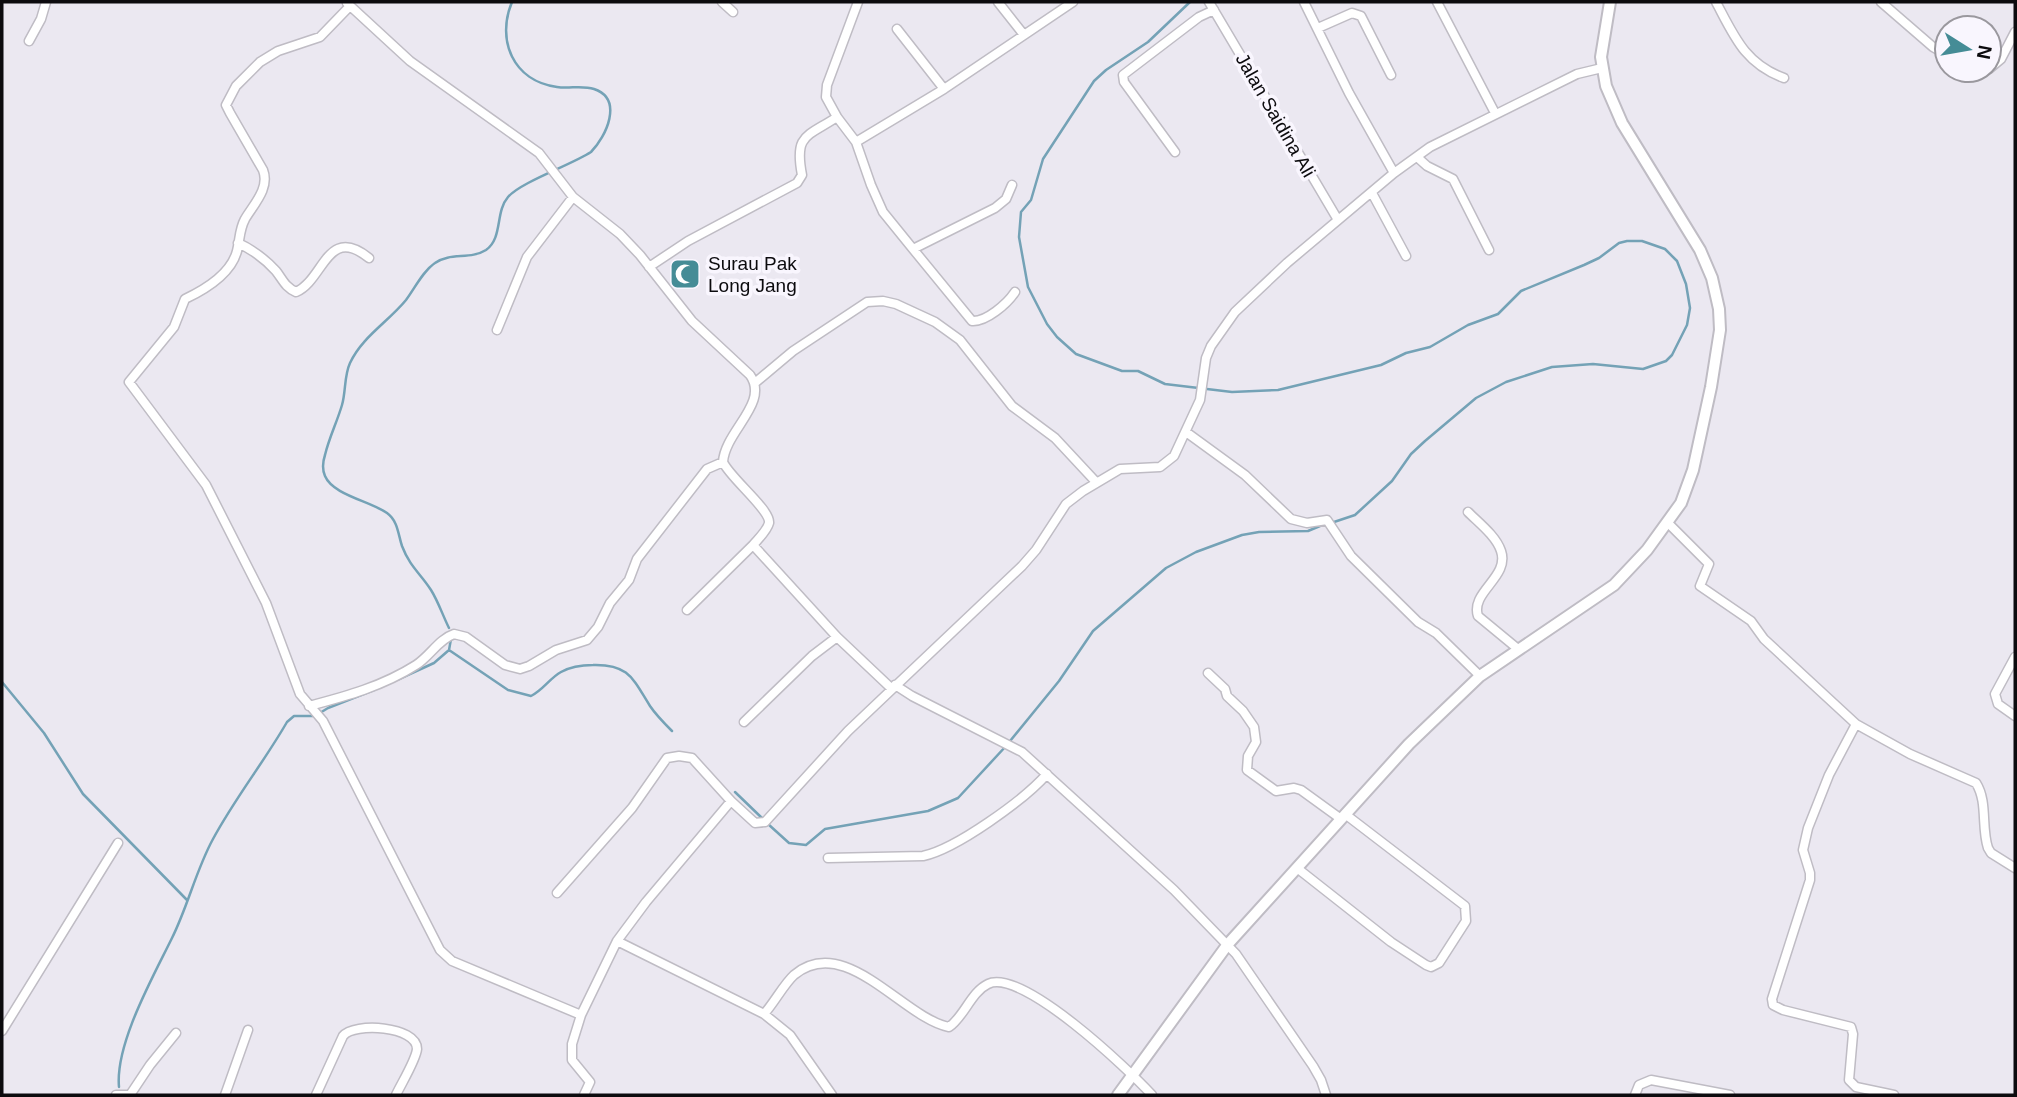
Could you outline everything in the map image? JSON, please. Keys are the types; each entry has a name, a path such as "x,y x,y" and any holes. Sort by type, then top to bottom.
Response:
{"street":[{"path":"29,41 41,19 46,2"},
{"path":"722,2 733,12"},
{"path":"858,2 827,85 826,97 856,142 883,212 972,321 982,320 1010,299 1015,292"},
{"path":"998,2 1024,35"},
{"path":"856,142 944,89 1073,2"},
{"name":"Jalan Saidina Ali","path":"1209,2 1338,220"},
{"path":"1304,2 1349,93 1394,173"},
{"path":"1437,2 1495,113"},
{"path":"1118,1095 1228,944 1409,744 1480,676 1614,584 1647,550 1681,503 1693,470 1719,337 1719,309 1712,278 1700,250 1622,123 1606,86 1601,68 1603,37 1610,2"},
{"path":"1716,2 1751,60 1762,69 1784,78"},
{"path":"1881,2 1933,47"},
{"path":"581,1015 463,966 444,955 323,721 300,694 266,603 206,485 129,382 174,327 185,299 205,289 235,258 243,222 264,189 266,180 263,170 226,104 228,97 260,62 287,47 320,37 348,4 410,61 524,141 550,164 573,197 620,234 692,321 755,382 756,396 728,442 723,462 730,475 768,514 769,523 753,545 687,610"},
{"path":"1175,152 1124,82 1123,75 1199,17 1214,10"},
{"path":"1318,28 1352,13 1361,16 1391,75"},
{"path":"897,29 944,89"},
{"path":"2003,55 2015,32"},
{"path":"557,893 632,808 667,758 679,755 692,758 755,823 765,821 848,731 1022,566 1036,550 1066,504 1096,482 1120,469 1160,467 1174,456 1202,391 1208,352 1235,312 1266,282 1394,173 1430,147 1577,74 1601,68"},
{"path":"649,267 688,241 797,183 802,175 798,152 801,144 837,117"},
{"path":"1417,157 1427,166 1453,179 1489,250"},
{"path":"914,249 995,208 1006,199 1012,185"},
{"path":"1372,194 1406,256"},
{"path":"497,330 527,257 573,197"},
{"path":"238,243 249,248 275,270 284,285 296,292 303,288 331,252 348,248 359,250 369,258"},
{"path":"755,382 793,351 867,302 896,304 935,322 960,340 1012,406 1055,438 1096,482"},
{"path":"1186,432 1245,475 1291,519 1307,523 1327,520 1351,556 1418,622 1436,633 1480,676"},
{"path":"312,709 402,673 418,664 443,640 454,634 466,637 505,665 520,668 529,666 556,650 587,640 598,627 610,603 629,580 637,559 708,469 723,462"},
{"path":"1468,512 1498,544 1502,553 1500,570 1478,602 1478,616 1518,649"},
{"path":"1668,523 1709,564 1700,586 1751,621 1764,639 1856,724 1900,750 1976,783 1980,789 1988,848 1991,853 2015,868"},
{"path":"753,545 837,637 893,687 1022,752 1190,905 1228,944 1312,1066 1326,1095"},
{"path":"744,722 812,656 837,637"},
{"path":"2015,657 1995,694 1998,704 2015,716"},
{"path":"1208,673 1225,689 1227,696 1243,711 1254,727 1256,742 1248,756 1247,770 1276,791 1294,788 1301,790 1343,817 1465,906 1466,921 1439,963 1431,967 1391,942 1297,868"},
{"path":"1856,724 1829,775 1808,828 1803,850 1810,880 1772,999 1773,1005 1783,1010 1851,1027 1853,1034 1849,1080 1856,1087 1894,1095"},
{"path":"828,858 934,854 1035,788 1046,774"},
{"path":"584,1095 590,1082 572,1060 571,1052 581,1015 617,941 646,902 731,801"},
{"path":"2,1031 118,843"},
{"path":"617,941 764,1014 790,1035 832,1095"},
{"path":"764,1014 777,1000 790,978 797,972 820,964 844,967 864,976 880,984 923,1017 949,1027 985,985 1000,981 1024,989 1050,1005 1152,1095"},
{"path":"316,1095 343,1036 349,1030 365,1028 398,1031 416,1043 416,1052 396,1095"},
{"path":"225,1095 248,1030"},
{"path":"116,1095 128,1095 176,1033"},
{"path":"1635,1095 1639,1085 1651,1080 1730,1095"}],"waterway":[{"path":"449,628 434,594 405,553 393,520 387,513 329,483 323,471 323,462 342,405 348,368 361,345 399,308 431,266 447,258 480,253 491,245 495,239 501,210 514,191 591,152 606,128 610,109 603,94 589,88 542,83 529,77 519,67 512,57 506,30 512,2"},
{"path":"1190,2 1148,42 1094,81 1043,159 1031,200 1021,212 1019,237 1028,287 1047,324 1076,354 1122,371 1138,371 1165,384 1232,392 1278,390 1381,365 1406,353 1430,347 1468,325 1498,314 1521,291 1599,258 1619,243 1642,241 1665,249 1677,261 1686,284 1690,308 1687,325 1672,355 1666,361 1643,369 1593,364 1552,367 1506,382 1476,398 1425,441 1411,454 1392,481 1355,515 1334,522"},
{"path":"768,824 789,843 806,845 825,829 928,811 958,798 1006,746 1059,681 1093,631 1166,568 1196,552 1242,535 1308,531 1320,526"},
{"path":"399,679 434,663 449,650 451,639"},
{"path":"449,650 508,690 531,696 568,669 589,665 615,667 629,675 652,709 672,731"},
{"path":"2,682 44,733 83,794 187,900"},
{"path":"119,1087 123,1051 137,1011 178,926 207,851 231,809 287,722 294,716 315,716 374,690"},
{"path":"735,792 763,819"}],"place":[{"name":"Surau Pak Long Jang","path":"685,274"}]}
